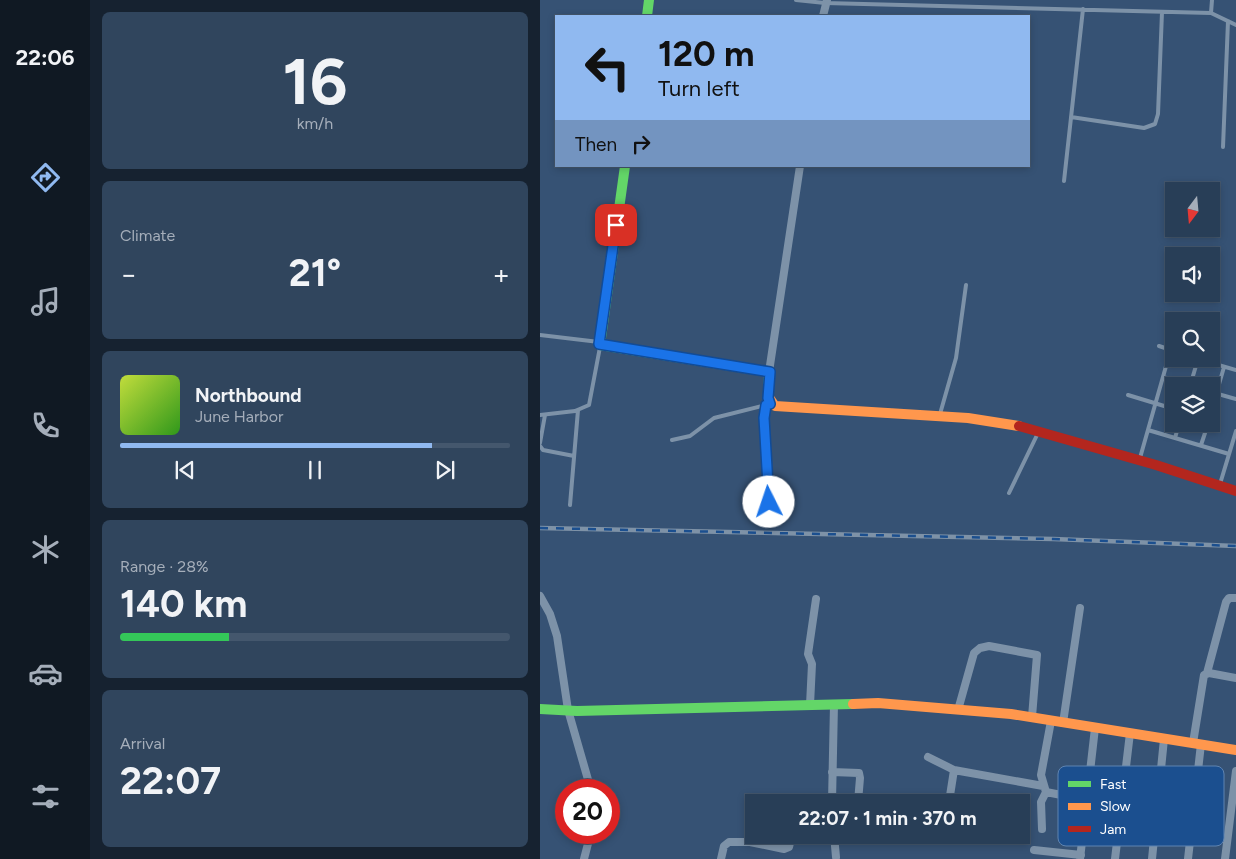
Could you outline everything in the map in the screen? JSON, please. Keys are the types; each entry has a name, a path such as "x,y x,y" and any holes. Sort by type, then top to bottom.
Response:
{"street":[{"path":"647,15 649,0"},
{"path":"823,15 826,2"},
{"path":"625,167 600,343 770,372"},
{"path":"800,167 770,372 768,404 775,406 939,416 1007,423 1220,484 1236,492"},
{"path":"540,596 550,614 557,636 568,710 588,779"},
{"path":"1195,766 1204,675 1207,673 1226,602 1229,598 1236,598"},
{"path":"810,705 812,664 808,654 816,599"},
{"path":"1063,722 1080,608"},
{"path":"958,710 974,653 980,648 989,646 1037,654 1032,718"},
{"path":"1207,673 1236,678"},
{"path":"540,709 810,705 878,702 1051,720 1236,750"},
{"path":"832,794 835,734 834,704"},
{"path":"1042,829 1041,802 1044,789 1041,775 1051,720"},
{"path":"1091,766 1095,728"},
{"path":"1126,766 1130,733"},
{"path":"1161,766 1164,739"},
{"path":"928,757 954,770 1058,793"},
{"path":"950,794 954,770"},
{"path":"1225,859 1236,771"},
{"path":"832,772 858,773 860,778 859,794"},
{"path":"721,859 724,846 729,842 745,842"},
{"path":"584,859 588,844"},
{"path":"760,844 784,849 789,847 790,844"},
{"path":"835,844 836,857"},
{"path":"1115,859 1116,846"},
{"path":"1152,859 1153,846"},
{"path":"1188,859 1189,846"},
{"path":"1034,850 1080,857"}],"lane":[{"path":"796,0 1211,13 1236,25"},
{"path":"1211,13 1212,0"},
{"path":"1064,181 1083,9"},
{"path":"1071,117 1144,128 1155,124 1158,114 1162,12"},
{"path":"1223,147 1228,21"},
{"path":"939,416 956,358 966,285"},
{"path":"540,335 600,343 591,400 588,405 578,410 542,415 540,444 543,450 574,456"},
{"path":"1159,346 1165,348"},
{"path":"1220,366 1236,370"},
{"path":"1140,460 1166,367"},
{"path":"1220,382 1224,367"},
{"path":"1220,394 1236,399"},
{"path":"1128,395 1165,407"},
{"path":"672,440 690,436 714,418 768,404 764,426 769,502"},
{"path":"570,505 578,410"},
{"path":"1148,430 1229,454"},
{"path":"1220,484 1236,431"},
{"path":"1008,493 1039,432"},
{"path":"1175,438 1177,432"},
{"path":"1201,445 1205,432"}],"railway":[{"path":"540,528 1053,539 1236,546"}],"traffic: fast":[{"path":"647,15 649,0"},
{"path":"625,167 600,345 769,372 768,396"},
{"path":"540,709 577,711 853,704"}],"traffic: slow":[{"path":"768,396 775,406 968,418 1019,426"},
{"path":"853,704 878,703 1011,714 1236,750"}],"traffic: jam":[{"path":"1019,426 1156,465 1236,491"}],"route":[{"path":"616,225 599,344 770,372 768,398 770,404 766,405 764,414 769,502"}]}
